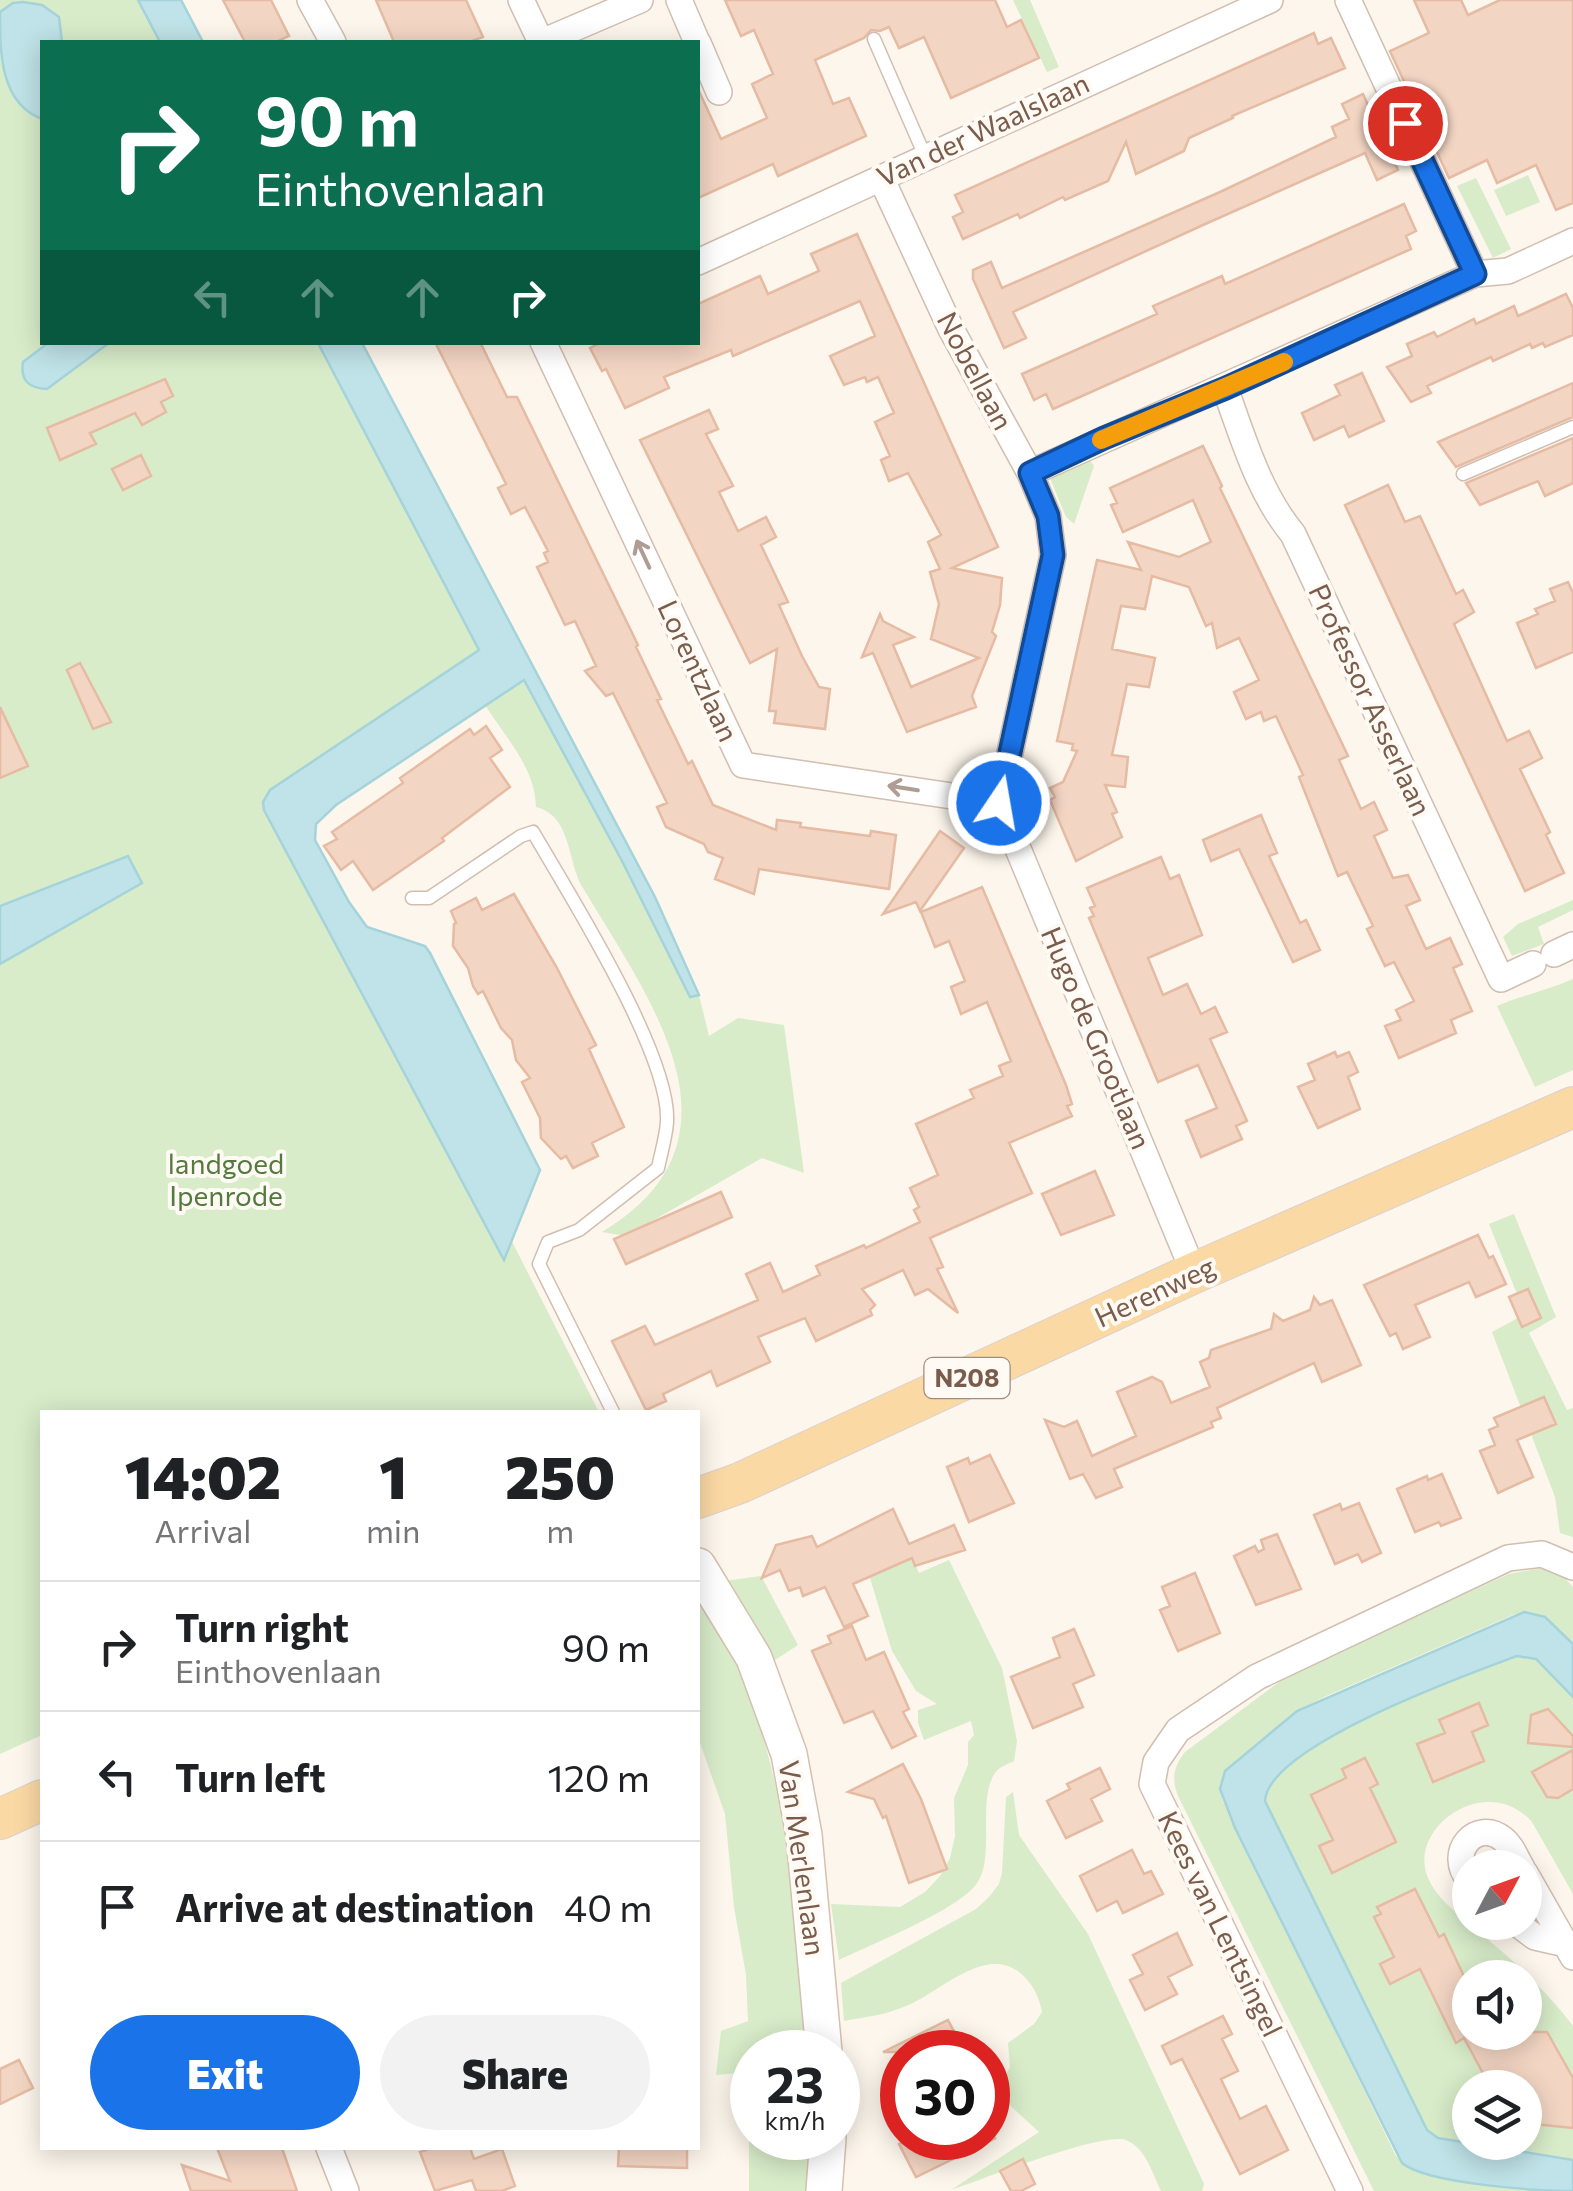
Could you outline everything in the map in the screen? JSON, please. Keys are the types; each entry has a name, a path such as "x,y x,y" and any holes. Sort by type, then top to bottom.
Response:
{"main road":[{"name":"Herenweg","path":"700,1497 740,1483 1194,1273 1573,1107"},
{"name":"Herenweg","path":"700,1509 740,1483"},
{"name":"Van Merlenlaan","path":"700,1569 754,1658 789,1754 804,1835 822,2030"},
{"path":"0,1820 40,1801"},
{"path":"824,2191 826,2160"}],"street":[{"path":"310,0 332,40"},
{"path":"521,0 540,40"},
{"path":"546,40 640,0"},
{"path":"679,0 697,40"},
{"name":"Van der Waalslaan","path":"700,261 1270,0"},
{"path":"1348,0 1475,274"},
{"path":"700,48 719,92"},
{"name":"Nobellaan","path":"881,178 951,329 1030,473 1048,516 1053,555 999,803"},
{"path":"1030,473 1475,274 1508,270 1573,241"},
{"name":"Lorentzlaan","path":"544,345 743,764 999,803"},
{"name":"Professor Asserlaan","path":"1226,388 1244,444 1278,516 1292,534 1501,979 1553,954"},
{"name":"Hugo de Grootlaan","path":"999,803 1194,1273"},
{"name":"Kees van Lentsingel","path":"1350,2191 1152,1784 1156,1762 1178,1730 1257,1677 1338,1637 1508,1558 1542,1554 1573,1566"},
{"path":"1463,1850 1466,1843 1479,1835 1501,1837 1510,1850"},
{"path":"1542,1903 1569,1950"},
{"path":"1542,1939 1569,1950"},
{"path":"331,2150 346,2191"}],"lane":[{"path":"874,40 925,156"},
{"path":"1463,474 1573,427"},
{"path":"412,898 429,898 520,836 532,832 591,931 655,1060 668,1120 658,1168 578,1230 548,1242 539,1264 611,1410"}],"green space":[{"name":"landgoed Ipenrode","path":"0,0 153,0 175,40 40,40 40,345 335,345 509,675 290,807 598,1410 40,1410 40,1736 0,1754"},
{"path":"1013,0 1030,0 1059,67 1047,72"},
{"path":"1528,175 1540,202 1506,216 1494,190"},
{"path":"1476,178 1511,249 1493,258 1457,186"},
{"path":"1086,454 1094,466 1074,524 1066,517 1049,476"},
{"path":"524,680 690,997 699,995 709,1036 738,1018 784,1025 804,1173 762,1158 626,1236 602,1232 648,1195 674,1155 682,1112 675,1067 659,1021 583,888 562,830 548,812 536,807 525,766 485,705"},
{"path":"1573,900 1573,910 1538,927 1544,944 1512,956 1503,937 1518,924"},
{"path":"1573,979 1573,1070 1535,1087 1497,1006"},
{"path":"1514,1214 1556,1317 1529,1333 1567,1410 1573,1408 1573,1537 1560,1533 1555,1497 1492,1332 1525,1314 1489,1224"},
{"path":"904,1539 919,1573 949,1560 1002,1668 1017,1741 1014,1761 997,1771 990,1785 985,1861 975,1886 931,1917 839,1960 831,1904 900,1907 925,1892 940,1876 950,1858 955,1836 954,1798 968,1765 968,1742 974,1735 971,1721 924,1740 918,1710 937,1704 916,1691 892,1651 867,1568"},
{"path":"1546,1567 1561,1574 1573,1587 1573,1643 1540,1615 1515,1614 1324,1697 1297,1711 1238,1759 1222,1799 1396,2156 1417,2172 1538,2191 1374,2191 1179,1798 1174,1779 1176,1768 1185,1752 1294,1671 1509,1574"},
{"path":"761,1576 798,1645 772,1662 724,1581"},
{"path":"700,1588 734,1652 766,1749 796,1900 810,2030 730,2030 730,2074 716,2075 721,2031 748,2021 746,1975 734,1907 725,1814 700,1743"},
{"path":"1530,1655 1573,1697 1573,1894 1532,1822 1513,1807 1492,1802 1471,1805 1452,1814 1427,1845 1425,1864 1431,1884 1452,1908 1452,1940 1488,1940 1510,1960 1452,1960 1452,2050 1542,2050 1542,1991 1573,2026 1573,2160 1542,2155 1542,2070 1452,2070 1452,2140 1437,2138 1427,2130 1265,1801 1275,1779 1298,1757 1416,1696 1517,1656"},
{"path":"1013,1792 1019,1835 1088,1934 1204,2184 1202,2191 1161,2191 1139,2149 1126,2140 1113,2139 1068,2149 951,2190 997,2160 1010,2160 1010,2151 1039,2132 1010,2105 1010,2042 1034,2024 1042,2012 1028,1980 1005,1965 977,1967 898,2009 844,2021 841,1983 976,1909 999,1884 1006,1797"},
{"path":"749,2160 816,2160 816,2191 749,2191"}],"water":[{"path":"138,0 181,0 202,40 159,40"},
{"path":"13,3 42,5 59,17 62,40 40,40 40,118 18,101 5,75 0,12"},
{"path":"45,345 106,345 47,389 27,382 23,362"},
{"path":"319,345 363,345 655,897 699,995 690,997 524,680 336,805 316,824 315,840 367,927 425,946 430,953 540,1170 504,1260 263,802 270,790 479,650"},
{"path":"128,856 142,883 0,964 0,906"},
{"path":"1524,1612 1545,1617 1573,1644 1573,1697 1536,1659 1517,1656 1416,1696 1333,1736 1298,1758 1275,1780 1265,1801 1427,2130 1438,2138 1452,2140 1452,2160 1542,2160 1542,2155 1573,2160 1573,2191 1458,2181 1402,2163 1235,1828 1220,1789 1225,1771 1297,1711"}],"building":[{"path":"223,0 271,0 289,36 280,40 244,40"},
{"path":"376,0 466,0 483,37 475,40 393,40"},
{"path":"725,0 995,0 1007,27 1021,20 1039,58 951,98 924,37 899,48 889,27 871,30 864,38 815,60 833,104 849,98 866,136 778,176 773,164 700,197 700,93 721,139 767,118 752,84 773,74 754,30 741,36"},
{"path":"1414,0 1461,0 1468,15 1500,0 1573,0 1573,203 1556,210 1536,165 1497,183 1487,160 1449,178 1390,51 1429,33"},
{"path":"1314,33 1318,44 1331,38 1345,68 1232,116 1189,138 1184,151 1136,174 1126,142 1108,181 963,239 953,217 963,212 955,195"},
{"path":"1363,94 1398,170 1377,180 1365,153 1203,225 1013,312 1026,338 1004,348 973,279 973,270 991,262 1002,288 1220,192 1336,137 1332,127 1349,119 1342,104"},
{"path":"1404,204 1416,231 1406,236 1411,249 1053,409 1046,394 1034,400 1022,374 1157,314 1153,306 1222,276 1225,284"},
{"path":"857,234 998,547 952,568 1002,578 992,632 996,636 972,696 976,707 907,732 873,653 862,657 880,614 883,621 914,637 893,645 911,687 979,658 931,639 939,604 930,572 940,569 928,542 941,535 908,473 889,481 881,460 890,456 875,422 894,413 878,377 844,385 830,356 875,336 860,301 733,356 731,350 664,377 669,388 625,408 606,369 602,371 590,348 700,345 700,303 760,276 768,294 819,271 811,254"},
{"path":"1566,294 1573,308 1573,335 1545,347 1543,343 1532,348 1530,344 1493,361 1491,357 1427,386 1431,393 1411,402 1387,367 1412,356 1407,344 1434,332 1437,337 1514,306 1518,316"},
{"path":"436,345 481,345 507,397 517,397 638,645 661,699 657,700 713,805 776,830 777,820 870,836 871,831 896,835 889,889 759,869 754,894 715,879 723,858 708,852 704,844 666,827 657,807 667,803 613,693 606,696 585,671 596,666 575,621 565,625 537,567 548,562 544,553 548,551 525,507 511,514 498,488 506,484"},
{"path":"1362,373 1384,421 1349,437 1344,426 1314,440 1302,413 1340,395 1335,385"},
{"path":"165,379 173,396 161,402 166,412 142,425 135,413 90,433 96,444 60,460 47,428"},
{"path":"1573,383 1573,417 1456,467 1438,442"},
{"path":"709,410 718,429 706,434 733,486 719,492 738,531 766,517 776,537 761,545 788,602 779,605 802,656 819,687 830,689 825,729 774,723 776,711 769,711 777,649 750,663 640,440"},
{"path":"1573,438 1573,483 1545,496 1538,481 1480,505 1466,483"},
{"path":"1203,446 1348,756 1339,760 1361,809 1374,802 1387,830 1374,836 1393,878 1408,875 1420,900 1406,906 1426,949 1450,938 1462,964 1453,968 1472,1011 1451,1020 1456,1033 1399,1058 1385,1026 1401,1020 1396,1010 1414,1001 1394,962 1385,966 1367,929 1373,926 1347,872 1338,876 1299,777 1303,775 1276,716 1264,721 1261,712 1246,719 1234,692 1259,680 1239,638 1217,648 1212,623 1206,626 1189,587 1152,576 1145,609 1121,606 1112,649 1155,658 1149,687 1127,684 1112,755 1128,757 1125,787 1105,785 1117,812 1112,814 1122,837 1076,861 1050,800 1055,797 1050,788 1063,782 1077,751 1072,750 1073,744 1057,741 1097,560 1141,570 1128,542 1179,557 1211,542 1193,500 1123,532 1111,505 1117,503 1110,488"},
{"path":"141,455 151,476 123,490 112,469"},
{"path":"1388,485 1405,522 1420,516 1456,594 1463,590 1474,612 1454,624 1507,741 1529,731 1542,758 1520,769 1550,832 1546,835 1564,873 1525,891 1345,505"},
{"path":"1568,582 1573,593 1573,652 1536,668 1517,623 1538,614 1535,609 1555,601 1550,589"},
{"path":"80,663 111,722 93,729 67,670"},
{"path":"0,707 28,766 0,778"},
{"path":"486,726 502,750 490,758 510,787 442,838 444,841 373,890 353,861 341,870 324,846 337,839 332,832 403,783 400,778 470,729 474,735"},
{"path":"1261,815 1277,853 1269,856 1300,923 1306,920 1320,950 1293,962 1239,849 1211,861 1203,840"},
{"path":"940,831 964,848 920,911 916,902 883,914"},
{"path":"1161,857 1170,879 1179,875 1202,935 1148,958 1163,995 1187,984 1201,1014 1215,1007 1227,1032 1210,1039 1247,1121 1236,1126 1242,1139 1201,1157 1186,1121 1217,1108 1198,1065 1158,1082 1089,918 1094,916 1090,908 1095,906 1087,888"},
{"path":"982,887 1066,1085 1072,1104 1067,1106 1072,1116 1009,1143 1032,1193 930,1238 943,1267 937,1269 958,1313 928,1289 915,1295 903,1270 862,1289 875,1305 870,1310 872,1315 816,1341 805,1318 758,1337 770,1362 717,1386 711,1371 663,1394 666,1401 646,1410 612,1341 645,1326 655,1345 758,1300 746,1274 770,1263 783,1292 820,1275 816,1266 920,1222 914,1210 919,1207 910,1188 938,1175 916,1124 974,1098 970,1090 1003,1076 999,1066 1011,1061 987,1002 961,1014 951,987 965,981 949,941 935,947 921,912"},
{"path":"514,894 596,1045 589,1049 624,1127 592,1143 598,1156 573,1168 566,1156 561,1159 541,1138 540,1118 522,1082 530,1078 516,1060 512,1040 501,1028 483,991 478,994 468,968 453,946 456,923 451,911 476,898 482,910"},
{"path":"1335,1052 1337,1057 1349,1052 1358,1072 1348,1077 1360,1109 1318,1128 1298,1087 1315,1080 1308,1064"},
{"path":"1095,1171 1114,1215 1061,1235 1042,1194"},
{"path":"721,1192 732,1217 626,1264 614,1239"},
{"path":"1478,1235 1506,1284 1476,1297 1469,1282 1415,1305 1430,1337 1403,1349 1396,1333 1390,1336 1364,1285"},
{"path":"1528,1289 1541,1318 1522,1327 1509,1297"},
{"path":"1314,1297 1320,1305 1332,1300 1361,1365 1322,1382 1314,1363 1217,1408 1221,1418 1211,1422 1213,1427 1114,1469 1122,1487 1096,1498 1083,1474 1070,1479 1045,1420 1064,1427 1077,1421 1092,1456 1136,1436 1117,1392 1152,1377 1162,1382 1171,1403 1210,1387 1200,1362 1209,1358 1211,1350 1271,1329 1274,1314 1283,1321 1310,1310"},
{"path":"1544,1397 1556,1424 1517,1440 1533,1477 1498,1493 1480,1451 1495,1445 1489,1430 1498,1426 1494,1418"},
{"path":"990,1455 1014,1503 969,1522 947,1467 968,1458 970,1464"},
{"path":"1442,1474 1461,1518 1415,1532 1397,1489"},
{"path":"1359,1503 1381,1553 1362,1562 1358,1554 1335,1564 1314,1515 1340,1504 1342,1510"},
{"path":"893,1509 909,1544 954,1525 965,1550 915,1566 912,1558 853,1584 868,1616 844,1627 825,1587 803,1596 800,1587 789,1591 780,1570 762,1578 776,1545 812,1536 817,1547"},
{"path":"1277,1534 1301,1589 1256,1605 1234,1556 1255,1546 1258,1552 1264,1549 1261,1540"},
{"path":"1195,1573 1220,1633 1178,1651 1160,1610 1170,1606 1162,1587"},
{"path":"852,1626 866,1660 884,1652 909,1709 903,1712 916,1736 892,1748 873,1711 844,1723 812,1651 831,1643 828,1636"},
{"path":"1074,1629 1094,1675 1073,1684 1083,1707 1033,1728 1011,1677 1060,1657 1053,1638"},
{"path":"1479,1703 1488,1725 1472,1732 1484,1761 1433,1782 1417,1744 1445,1733 1439,1720"},
{"path":"1548,1709 1573,1736 1573,1747 1528,1743 1531,1715"},
{"path":"1573,1750 1573,1789 1558,1798 1547,1797 1532,1772"},
{"path":"1365,1758 1378,1784 1370,1788 1396,1842 1332,1873 1319,1846 1333,1840 1311,1795 1346,1778 1342,1769"},
{"path":"903,1764 921,1799 947,1869 909,1883 886,1816 883,1818 874,1799 848,1792"},
{"path":"1100,1768 1110,1789 1091,1799 1102,1821 1066,1838 1047,1801 1070,1789 1067,1784"},
{"path":"1132,1850 1144,1874 1151,1871 1163,1894 1123,1913 1117,1901 1097,1911 1080,1876"},
{"path":"1415,1889 1439,1937 1444,1934 1456,1960 1452,1960 1452,2035 1420,1969 1390,1984 1380,1964 1394,1957 1374,1917 1381,1914 1377,1907"},
{"path":"1177,1933 1192,1965 1168,1977 1177,1994 1145,2010 1130,1980 1143,1974 1133,1955"},
{"path":"1223,2016 1232,2034 1222,2039 1238,2071 1221,2079 1240,2119 1266,2106 1288,2150 1240,2174 1182,2059 1171,2064 1162,2046"},
{"path":"948,2020 953,2030 928,2030"},
{"path":"1542,2032 1547,2032 1573,2078 1573,2128 1542,2125 1542,2070 1481,2070 1470,2050 1542,2050"},
{"path":"19,2060 33,2088 0,2104 0,2069"},
{"path":"218,2150 283,2150 297,2191 191,2191 182,2165 230,2181"},
{"path":"471,2150 474,2159 502,2150 515,2186 502,2191 476,2191 472,2180 435,2191 420,2152"},
{"path":"619,2150 687,2150 687,2168 618,2166"},
{"path":"1023,2159 1035,2184 1011,2191 1000,2171"},
{"path":"907,2160 951,2160 916,2177"}],"slow traffic":[{"path":"1101,440 1284,362"}],"route":[{"path":"999,803 1053,555 1048,516 1030,473 1475,274 1405,123"}]}
